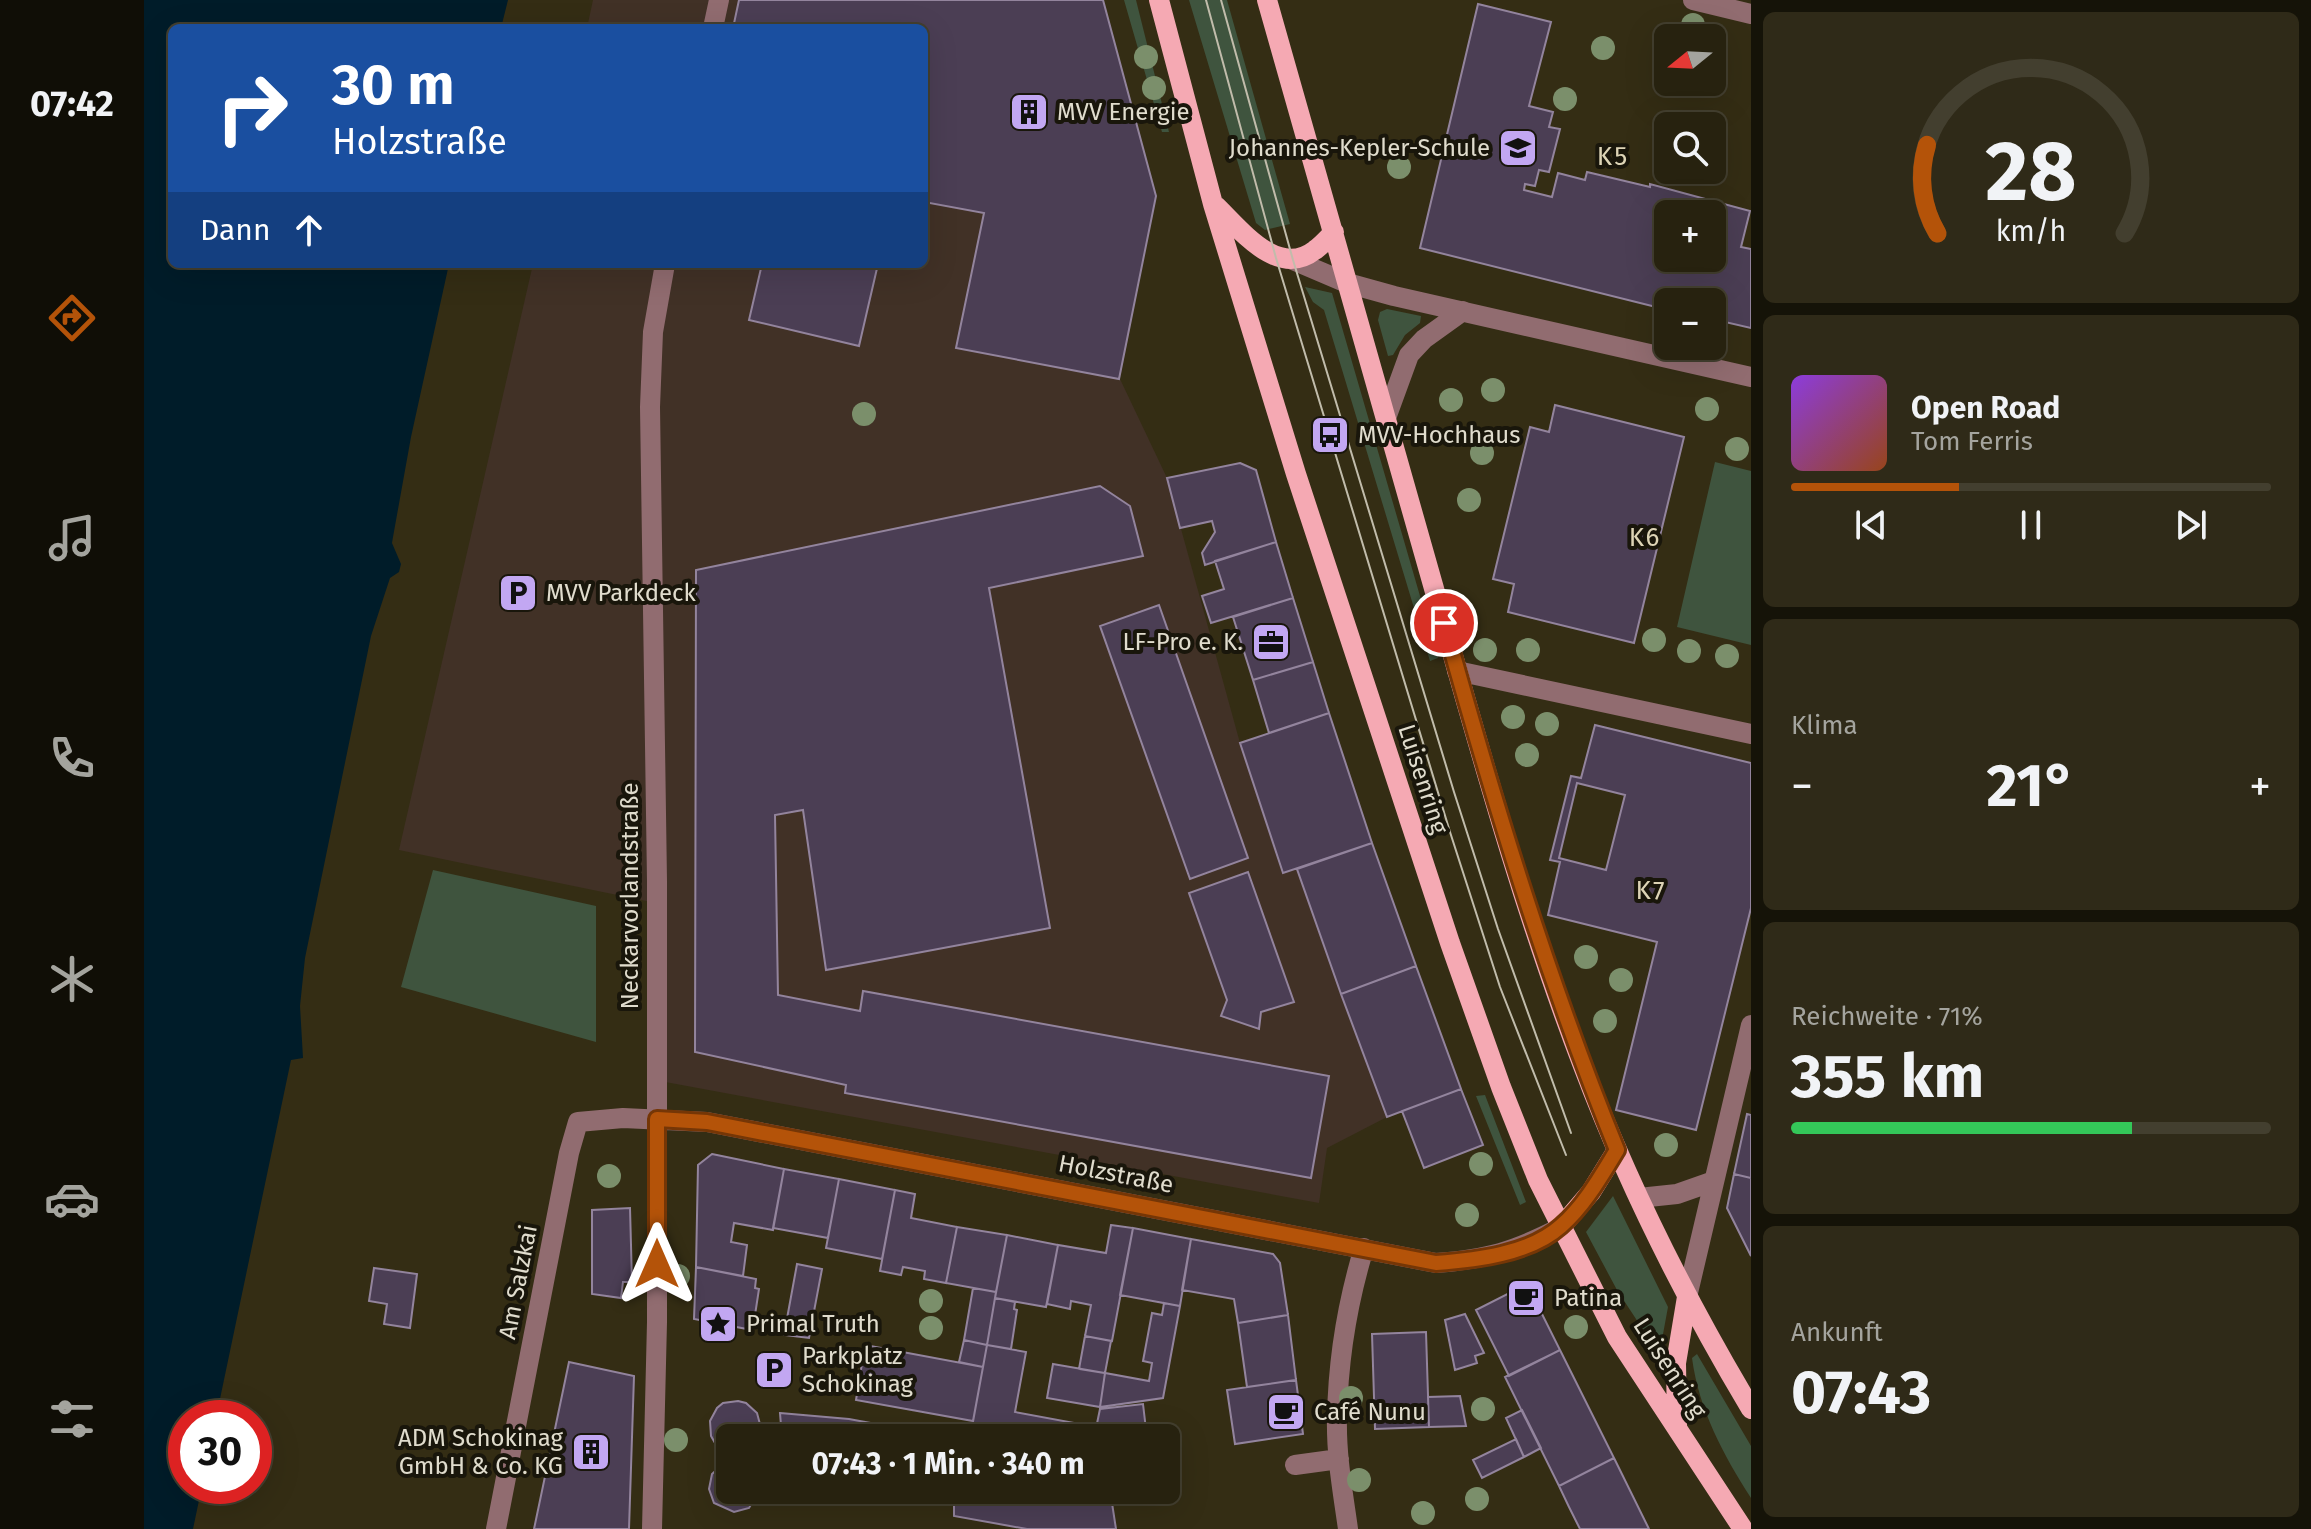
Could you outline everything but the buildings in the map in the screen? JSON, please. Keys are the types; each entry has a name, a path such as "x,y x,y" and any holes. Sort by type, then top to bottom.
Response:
{"main road":[{"name":"Luisenring","path":"1159,0 1213,204 1296,474 1450,943 1501,1087 1560,1228 1617,1337 1743,1529"},
{"name":"Luisenring","path":"1267,0 1457,671 1517,876 1552,982 1617,1150 1639,1198 1687,1297 1751,1409"},
{"path":"1213,204 1245,235 1276,258 1293,260 1313,252 1334,232"},
{"path":"1560,1228 1591,1192 1617,1150"},
{"path":"1677,1426 1676,1363 1687,1297"}],"street":[{"path":"714,24 719,0"},
{"path":"1693,0 1751,14"},
{"path":"1293,260 1347,283 1751,377"},
{"name":"Neckarvorlandstraße","path":"652,1529 657,1322 657,881 650,407 653,332 664,268"},
{"path":"1386,418 1409,355 1424,339 1463,311"},
{"path":"1457,671 1751,734"},
{"path":"1687,1297 1751,1025"},
{"name":"Holzstraße","path":"657,1119 707,1122 1436,1263 1485,1259 1529,1244 1560,1228"},
{"name":"Am Salzkai","path":"496,1529 569,1153 578,1122 657,1119"},
{"path":"1639,1198 1677,1194 1714,1181"},
{"path":"1348,1529 1337,1419 1345,1321 1364,1248"},
{"path":"1295,1465 1339,1459"}],"shaded area":[{"path":"593,0 1103,0 1156,196 1120,379 1167,478 1240,743 1282,873 1297,869 1387,1117 1327,1148 1319,1203 660,1081 661,904 399,850 532,268 928,268 928,24 588,24"}],"green space":[{"path":"1124,0 1136,0 1169,132 1162,132"},
{"path":"1189,0 1227,0 1290,224 1265,230 1256,223"},
{"path":"1305,287 1332,293 1438,658 1430,661 1324,310 1313,302"},
{"path":"1387,309 1421,316 1420,323 1405,335 1393,355 1388,356 1378,320 1380,312"},
{"path":"1715,462 1751,471 1751,645 1677,627"},
{"path":"433,870 596,906 596,1042 401,987"},
{"path":"1485,1095 1526,1202 1520,1205 1476,1096"},
{"path":"1613,1196 1668,1307 1661,1345 1655,1348 1617,1290 1586,1232"},
{"path":"1697,1354 1751,1446 1751,1498 1706,1414 1692,1358"}],"water":[{"path":"144,0 508,0 502,24 168,24 168,268 448,268 411,437 392,543 401,564 399,572 390,578 371,636 305,958 300,1006 303,1058 291,1060 220,1400 168,1400 168,1504 198,1504 193,1529 144,1529"}],"tram line":[{"path":"1206,0 1276,258 1450,832 1500,987 1566,1155"},
{"path":"1221,0 1293,260 1454,792 1498,929 1571,1133"}],"place":[{"name":"MVV Energie","path":"1029,112"},
{"name":"Johannes-Kepler-Schule","path":"1518,148"},
{"name":"MVV-Hochhaus","path":"1330,435"},
{"name":"MVV Parkdeck","path":"518,593"},
{"name":"LF-Pro e. K.","path":"1271,642"},
{"name":"Patina","path":"1526,1298"},
{"name":"Primal Truth","path":"718,1324"},
{"name":"Parkplatz Schokinag","path":"774,1370"},
{"name":"Café Nunu","path":"1286,1412"},
{"name":"ADM Schokinag GmbH & Co. KG","path":"591,1452"}],"district":[{"name":"K5","path":"1613,156"},
{"name":"K6","path":"1645,537"},
{"name":"K7","path":"1651,890"}],"route":[{"path":"657,1264 657,1119 707,1122 1436,1263 1485,1259 1529,1244 1560,1228 1591,1192 1617,1150 1552,982 1517,876 1444,623"}]}
